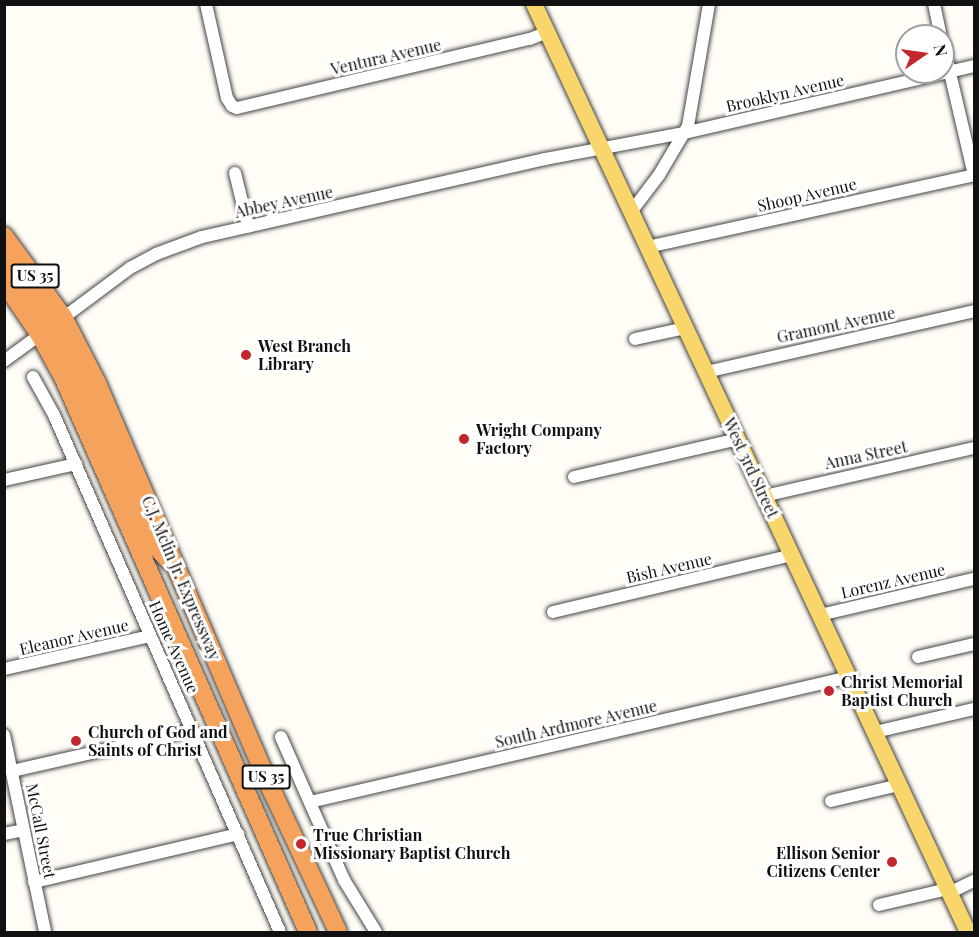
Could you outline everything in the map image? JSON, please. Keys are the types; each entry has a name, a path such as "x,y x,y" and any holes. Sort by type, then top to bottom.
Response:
{"highway":[{"name":"C.J. Mclin Jr. Expressway","path":"4,236 75,373 148,538 177,568 273,793 338,933"},
{"path":"4,257 51,326"},
{"name":"C.J. Mclin Jr. Expressway","path":"4,282 51,326 64,380 308,933"}],"main road":[{"name":"West 3rd Street","path":"534,4 968,933"}],"street":[{"name":"Ventura Avenue","path":"206,4 227,98 232,106 243,108 530,39 547,32"},
{"path":"631,212 659,175 690,120 709,4"},
{"path":"934,4 938,24"},
{"name":"Brooklyn Avenue","path":"955,71 975,66"},
{"name":"Brooklyn Avenue","path":"602,149 684,133 898,84"},
{"path":"953,84 974,175"},
{"name":"Abbey Avenue","path":"4,361 106,284 156,254 202,237 602,149"},
{"path":"235,173 248,226"},
{"name":"Shoop Avenue","path":"647,247 974,175"},
{"name":"Gramont Avenue","path":"706,372 975,311"},
{"path":"635,339 685,328"},
{"name":"Home Avenue","path":"33,377 54,415 76,464 280,933"},
{"path":"574,477 738,439"},
{"name":"Anna Street","path":"764,496 975,448"},
{"path":"4,480 76,464"},
{"name":"Bish Avenue","path":"552,612 792,555"},
{"name":"Lorenz Avenue","path":"820,615 975,579"},
{"name":"Eleanor Avenue","path":"4,669 150,636"},
{"path":"918,657 975,644"},
{"name":"South Ardmore Avenue","path":"310,802 849,677"},
{"path":"875,732 975,709"},
{"path":"12,771 192,730"},
{"name":"McCall Street","path":"4,735 45,933"},
{"path":"281,736 344,880 376,933"},
{"path":"831,801 899,785"},
{"path":"4,834 24,830"},
{"path":"34,882 238,834"},
{"path":"879,905 949,891 975,881"}],"place":[{"name":"West Branch Library","path":"246,355"},
{"name":"Wright Company Factory","path":"464,439"},
{"name":"Christ Memorial Baptist Church","path":"829,691"},
{"name":"Church of God and Saints of Christ","path":"76,741"},
{"name":"True Christian Missionary Baptist Church","path":"301,844"},
{"name":"Ellison Senior Citizens Center","path":"892,862"}]}
